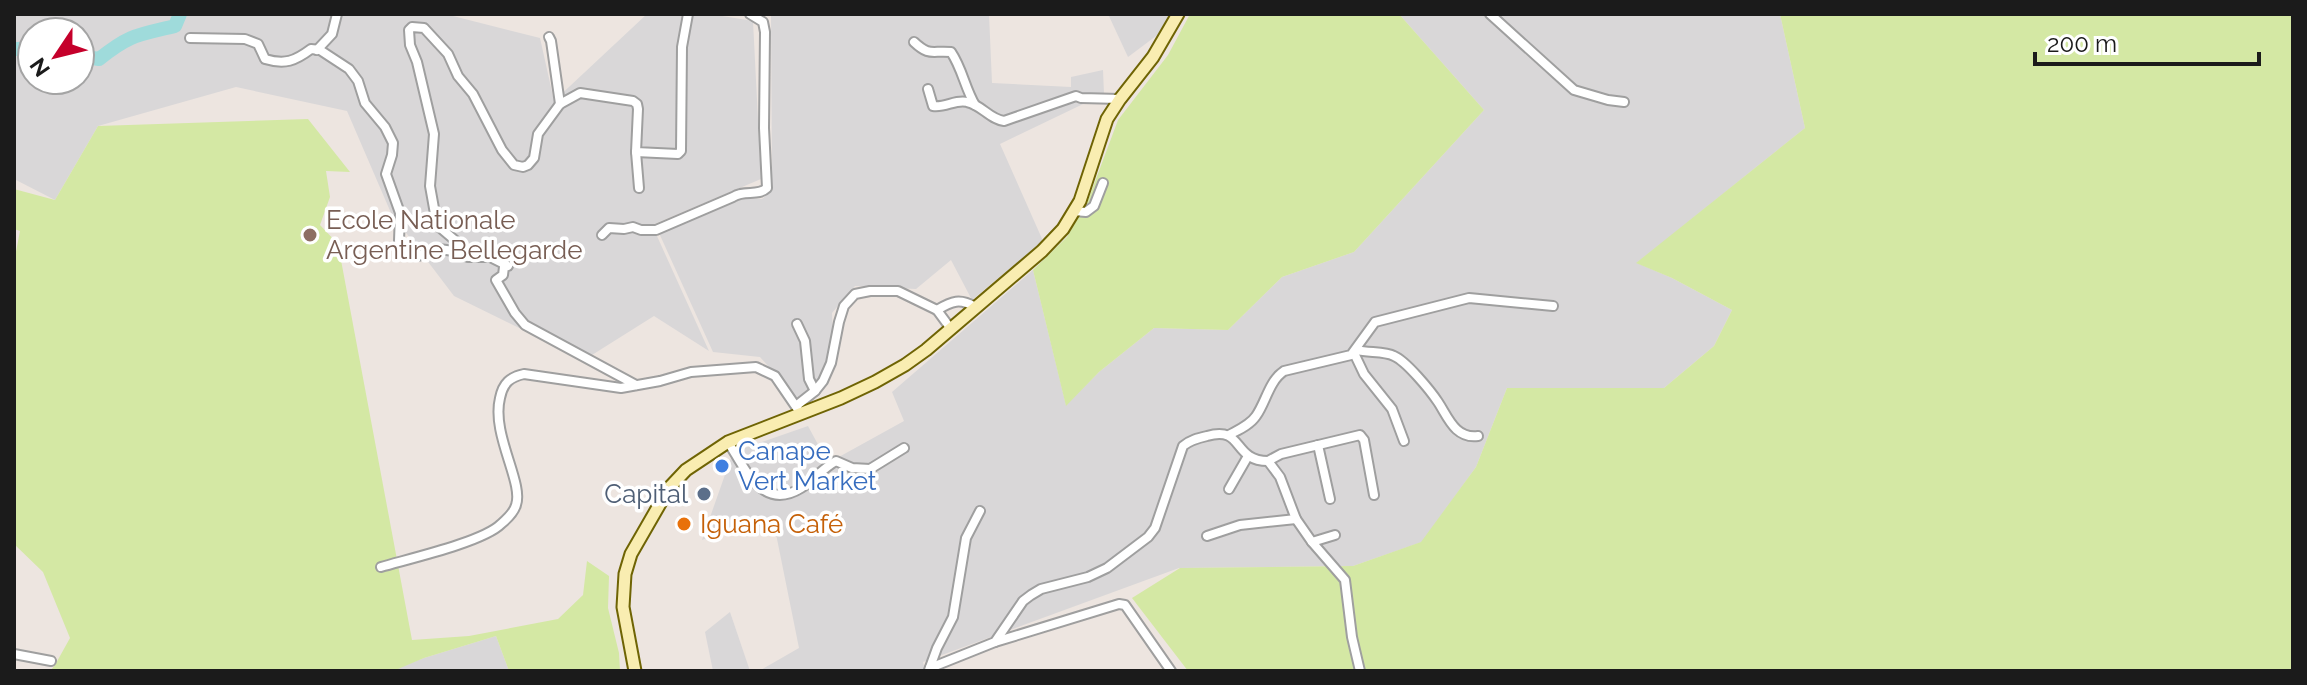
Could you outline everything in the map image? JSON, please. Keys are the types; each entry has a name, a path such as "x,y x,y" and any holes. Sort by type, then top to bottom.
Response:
{"street":[{"path":"317,50 332,34 337,14"},
{"path":"636,152 671,155 681,151 682,47 688,14"},
{"path":"602,235 609,228 656,230 740,192 756,193 767,188 765,32 763,22 750,14"},
{"path":"635,671 623,607 625,574 631,554 669,488 686,470 728,442 798,410 887,376 926,350 1042,251 1063,229 1080,201 1107,119 1153,57 1178,14"},
{"path":"1490,14 1574,90 1624,102"},
{"path":"461,252 457,242 437,225 430,186 434,134 410,45 409,30 412,27 424,28 448,54 458,76 473,94 502,150 514,165 528,165 534,158 538,134 560,104 580,93 633,101 638,109 636,152 639,188"},
{"path":"549,37 560,104"},
{"path":"190,38 245,39 258,44 265,59 275,62 286,63 311,49 317,50 349,69 358,81 365,103 385,127 393,143 386,174 398,205 399,241 404,249 418,256 439,249 461,252 468,257 490,257 508,266 496,280 525,325 636,385"},
{"path":"914,42 924,52 951,52 975,105"},
{"path":"928,89 933,106 967,102 1004,121 1076,96 1120,99"},
{"path":"1074,211 1091,209 1103,183"},
{"path":"798,410 823,381 831,363 844,306 855,294 898,291 937,310 951,329"},
{"path":"1356,352 1375,322 1469,298 1553,306"},
{"path":"937,310 950,303 965,301 975,307"},
{"path":"797,324 805,341 809,379 815,391"},
{"path":"1356,352 1364,374 1392,409 1404,441"},
{"path":"1229,435 1257,415 1281,373 1356,352 1388,354 1400,360 1437,400 1451,424 1461,434 1478,436"},
{"path":"381,567 480,536 499,527 510,515 517,503 517,487 497,415 506,382 524,374 621,388 691,372 756,367 775,376 798,410"},
{"path":"995,642 1023,601 1031,595 1107,568 1148,537 1155,528 1186,443 1219,432 1229,435 1256,461 1268,461 1281,454 1360,435 1374,495"},
{"path":"728,442 754,484 765,492 777,495 801,488 836,461 852,468 870,469 904,448"},
{"path":"1318,445 1330,499"},
{"path":"1229,489 1248,456"},
{"path":"1268,461 1280,477 1296,519 1345,580 1360,671"},
{"path":"930,669 953,617 966,538 980,511"},
{"path":"1207,536 1240,525 1296,519"},
{"path":"1312,542 1335,535"},
{"path":"930,669 995,642 1119,604 1125,605 1171,671"},
{"path":"14,654 51,661"}],"shaded area":[{"path":"17,14 452,14 540,38 554,101 647,14 710,14 753,21 761,179 652,225 709,351 654,316 584,360 454,296 391,213 347,111 236,87 98,126 55,200 14,179 16,17 16,96 96,96 96,16"},
{"path":"771,14 989,14 992,83 1071,87 1071,77 1103,70 1104,94 1000,144 1043,241 972,300 951,260 916,289 855,286 832,313 833,337 823,372 801,402 760,357 713,352 659,233 742,197 762,199 770,192"},
{"path":"1108,14 1174,14 1168,27 1128,57"},
{"path":"1399,14 1780,14 1805,128 1637,263 1732,310 1714,346 1664,388 1507,388 1476,467 1422,542 1353,566 1179,568 923,662 925,671 759,671 799,648 775,529 746,523 702,540 733,452 808,426 828,463 904,421 892,392 1033,270 1066,405 1099,372 1154,328 1228,330 1282,277 1354,252 1484,110"},
{"path":"730,612 750,671 713,671 705,632"},
{"path":"496,636 509,671 347,671 398,668"}],"green space":[{"path":"1190,14 1399,14 1484,110 1354,252 1282,277 1228,330 1154,328 1099,372 1066,406 1033,270 1067,237 1087,203 1118,120 1168,55"},
{"path":"1780,14 2293,14 2293,671 1188,671 1132,598 1180,568 1353,566 1421,542 1476,467 1507,388 1664,388 1714,346 1732,310 1636,263 1805,128"},
{"path":"308,119 350,172 326,171 330,197 320,225 338,244 412,640 469,636 558,619 583,595 587,561 609,576 608,608 620,671 509,671 496,636 398,669 50,671 70,638 43,572 14,544 14,262 20,231 14,229 14,189 55,200 98,126"}],"waterway":[{"path":"96,59 135,36 175,26 180,14"}],"place":[{"name":"Ecole Nationale Argentine Bellegarde","path":"310,235"},
{"name":"Canape Vert Market","path":"722,466"},
{"name":"Capital","path":"704,494"},
{"name":"Iguana Café","path":"684,524"}]}
